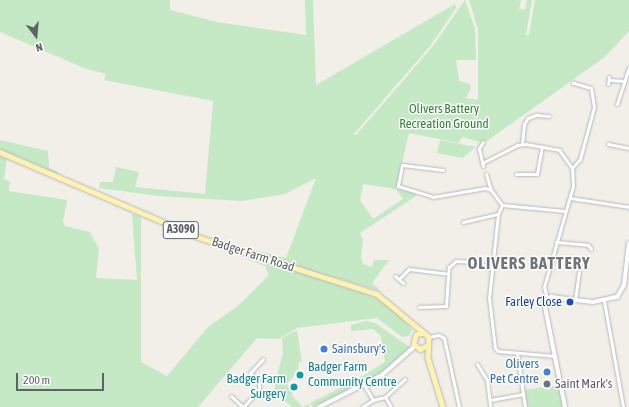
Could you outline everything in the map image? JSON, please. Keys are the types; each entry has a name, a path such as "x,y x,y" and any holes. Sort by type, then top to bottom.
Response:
{"main road":[{"name":"Badger Farm Road","path":"0,152 198,237 373,292 390,303 412,325 423,333"},
{"path":"412,325 416,346 423,349 428,358 443,407"},
{"path":"414,338 423,333 428,337 428,358"},
{"path":"423,349 428,345"}],"street":[{"path":"617,104 629,68"},
{"path":"609,80 624,81"},
{"path":"572,168 580,159 595,101 592,88 573,83"},
{"path":"522,144 524,124 528,118 536,115 549,116"},
{"path":"483,142 479,148 482,165 522,144 542,146 559,150 572,168 574,181 544,287 547,298 545,305 565,407"},
{"path":"608,144 629,148"},
{"path":"516,174 537,174 542,146"},
{"path":"443,170 402,165 398,186 420,193 441,197 485,188 491,190"},
{"path":"486,174 491,190 502,204 565,211"},
{"path":"570,198 629,208"},
{"path":"502,204 498,214 488,298 494,348 517,353 555,356"},
{"path":"463,222 498,214"},
{"path":"556,242 588,245 591,249"},
{"path":"588,245 591,242"},
{"path":"547,298 604,301 617,297 624,285 629,243"},
{"path":"419,307 446,306 449,267 456,261 476,262 492,268"},
{"path":"399,279 409,269 448,274"},
{"path":"575,300 579,272"},
{"path":"395,276 403,283"},
{"path":"624,285 629,284"},
{"path":"604,301 623,407"},
{"path":"428,337 438,335 444,338 459,407"},
{"path":"319,407 364,385 387,371 416,346"},
{"path":"517,353 525,407"},
{"path":"231,396 243,407 259,388 258,382 249,374 263,359"},
{"path":"477,364 487,380 490,406"},
{"path":"362,407 373,400 385,397 405,379"},
{"path":"364,385 373,400"},
{"path":"490,400 523,394"},
{"path":"385,397 391,407"}],"green space":[{"name":"Olivers Battery Recreation Ground","path":"0,0 170,0 170,10 217,22 306,35 305,0 313,0 316,85 455,4 456,8 431,45 354,134 356,135 433,46 465,0 475,29 476,60 456,60 459,81 470,84 471,88 466,98 478,100 478,29 469,0 521,0 519,9 525,10 527,0 532,0 526,35 529,35 535,0 629,0 629,31 606,56 484,143 462,137 459,143 409,133 396,189 416,193 416,196 360,233 363,240 361,258 363,264 372,267 374,260 389,260 372,283 381,291 263,257 207,238 286,258 316,178 285,194 242,201 159,196 99,188 100,182 113,182 116,167 139,172 135,187 205,194 213,101 104,80 106,74 84,68 0,32","holes":["363,184 396,189 403,199 373,219 360,200"]},
{"path":"0,140 48,151 49,168 58,172 58,175 0,149"},
{"path":"440,140 476,147 462,158 437,153"},
{"path":"0,156 7,159 4,179 10,182 9,191 67,200 63,222 65,226 90,232 99,249 96,278 137,280 132,214 141,216 141,362 167,376 208,327 239,305 269,275 265,266 248,259 250,258 326,280 382,300 398,313 412,330 409,336 402,337 377,318 297,328 279,339 257,338 198,407 0,407"},
{"path":"367,321 377,324 411,348 381,374 362,384 358,379 385,362 381,336 373,329 351,331 351,325"},
{"path":"297,330 302,363 299,361 298,371 287,384 294,391 291,395 303,407 292,407 275,393 275,383 283,353 282,338"},
{"path":"356,380 360,386 317,407 313,407 310,403"},
{"path":"559,385 563,407 527,407 524,390"},
{"path":"309,404 310,407 303,407"}],"place":[{"name":"Farley Close","path":"570,302"},
{"name":"Sainsbury's","path":"324,349"},
{"name":"Olivers Pet Centre","path":"547,372"},
{"name":"Badger Farm Community Centre","path":"300,375"},
{"name":"Saint Mark's","path":"547,384"},
{"name":"Badger Farm Surgery","path":"294,387"}],"district":[{"name":"OLIVERS BATTERY","path":"529,264"}]}
